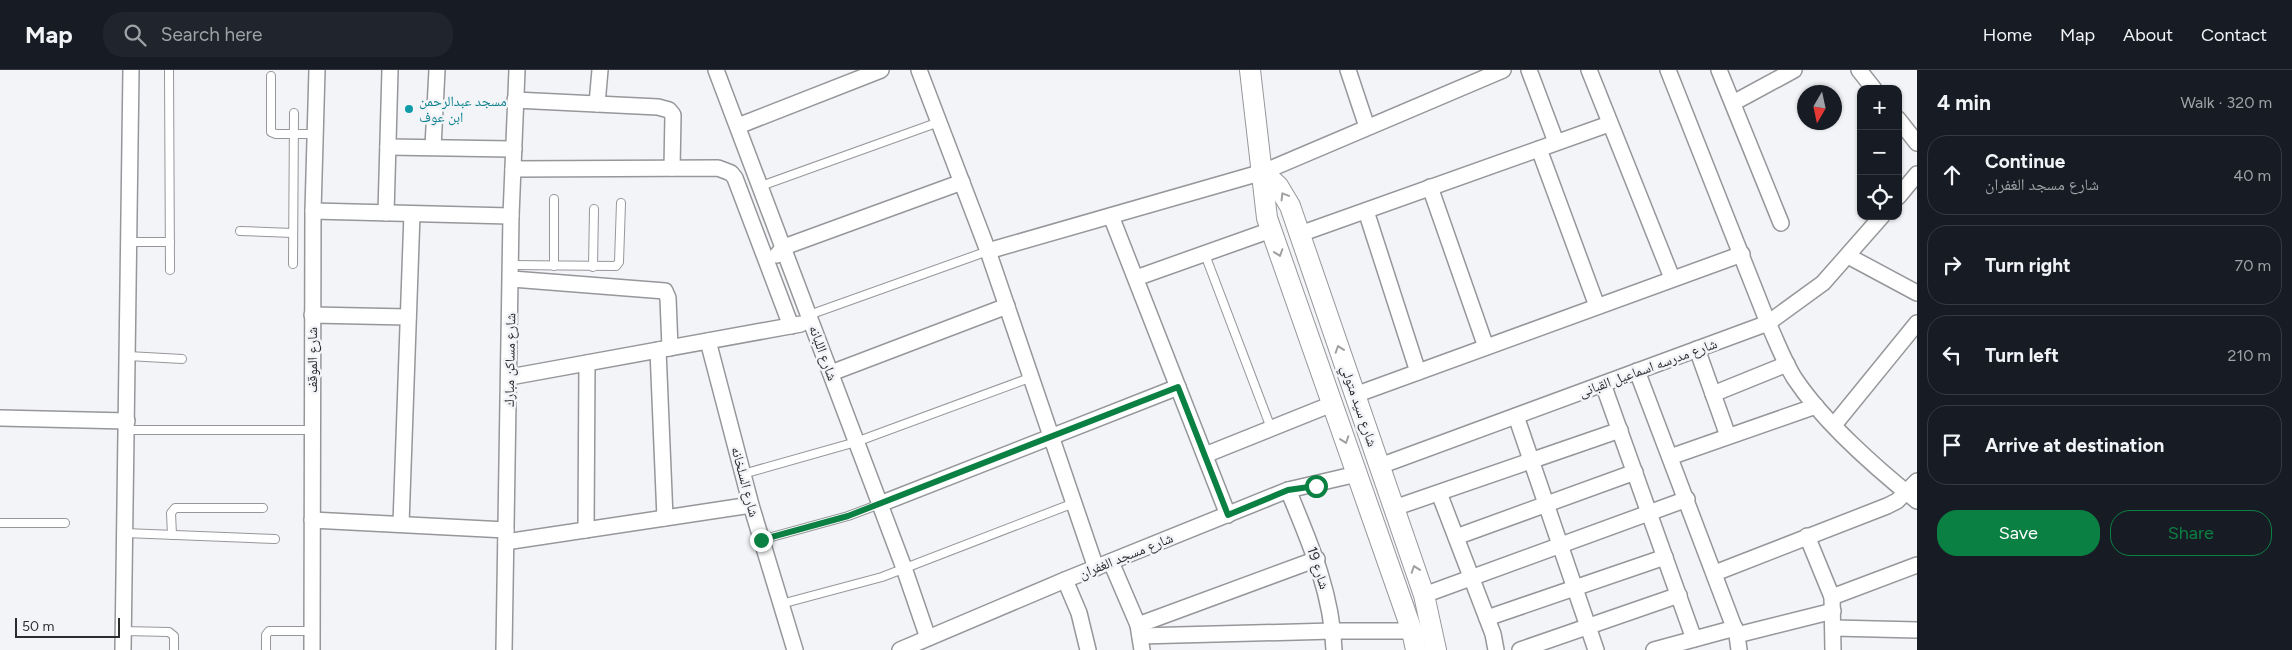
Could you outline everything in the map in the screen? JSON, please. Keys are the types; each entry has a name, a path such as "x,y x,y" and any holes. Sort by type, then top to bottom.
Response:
{"street":[{"path":"123,650 131,70"},
{"name":"شارع الموقف","path":"312,650 312,315 317,70"},
{"path":"386,213 390,70"},
{"path":"434,147 437,70"},
{"name":"شارع مساكن مبارك","path":"504,650 512,272 511,216 516,70"},
{"path":"598,104 600,70"},
{"name":"شارع اللبانه","path":"716,70 904,568 928,638"},
{"path":"738,126 881,70"},
{"path":"919,70 988,251 1096,568"},
{"name":"شارع سيد متولي","path":"1250,70 1254,124 1262,172 1263,199 1271,230 1414,641"},
{"path":"1348,70 1367,127"},
{"path":"988,251 1262,172 1502,70"},
{"path":"1529,70 1556,142"},
{"path":"1589,70 1672,278"},
{"path":"1668,70 1768,323 1787,364 1816,406 1912,497"},
{"path":"1719,70 1781,223"},
{"path":"1733,103 1794,70"},
{"path":"1859,70 1871,85"},
{"path":"515,100 658,107 669,110 673,115 672,168"},
{"path":"1300,234 1609,124"},
{"path":"1902,124 1917,143"},
{"path":"388,146 514,149"},
{"path":"1539,148 1597,306"},
{"path":"513,169 718,168 730,173 735,178 791,326"},
{"name":"شارع سيد متولي","path":"1262,172 1284,195 1300,234 1424,595 1436,650"},
{"path":"1902,192 1917,174"},
{"path":"768,265 784,247 962,182"},
{"path":"1430,187 1486,347"},
{"path":"313,211 511,216"},
{"path":"1366,211 1418,372"},
{"path":"401,524 412,214"},
{"path":"1111,216 1228,515"},
{"name":"شارع مدرسه اسماعيل القبانى","path":"1380,466 1768,323 1823,283 1879,220"},
{"path":"1136,278 1204,252 1271,230"},
{"path":"1355,395 1742,254"},
{"path":"1848,256 1917,293"},
{"path":"512,272 665,292 668,298 664,349 665,518"},
{"path":"831,373 1007,306"},
{"path":"312,315 408,317"},
{"path":"510,377 791,326 811,319"},
{"path":"1834,425 1917,323"},
{"name":"شارع السلخانه","path":"708,341 751,505 795,650"},
{"path":"1697,349 1728,436"},
{"path":"586,530 587,363"},
{"path":"1713,394 1787,364"},
{"path":"1637,372 1687,499 1737,638"},
{"path":"1603,384 1694,639"},
{"path":"880,504 1178,387"},
{"path":"1205,455 1332,404"},
{"path":"1670,457 1816,406"},
{"path":"1516,416 1596,650"},
{"path":"0,418 126,425"},
{"path":"1394,508 1620,430"},
{"path":"1456,537 1635,472"},
{"name":"شارع مسجد الغفران","path":"900,650 1065,580 1288,490 1357,474"},
{"path":"1912,497 1917,481"},
{"name":"شارع 19","path":"1288,490 1317,558 1329,603 1334,650"},
{"path":"1438,493 1487,618 1496,650"},
{"path":"1714,573 1912,497"},
{"path":"1424,595 1687,499"},
{"path":"312,520 401,524 506,536 586,530 751,505"},
{"path":"1807,536 1832,604 1833,650"},
{"path":"1487,618 1665,557"},
{"path":"1140,637 1317,558"},
{"path":"1111,562 1140,637"},
{"path":"1654,650 1694,639 1737,638 1832,604 1917,565"},
{"path":"1065,580 1079,613 1088,650"},
{"path":"1520,650 1679,595"},
{"path":"1834,628 1917,630"},
{"path":"1140,637 1333,631 1414,641"}],"lane":[{"path":"169,70 170,270"},
{"path":"271,76 271,132 276,134 315,134"},
{"path":"293,264 294,113"},
{"path":"761,186 939,122"},
{"path":"554,199 554,266"},
{"path":"512,272 554,266 613,267 618,264 621,203"},
{"path":"593,267 594,209"},
{"path":"240,231 293,233"},
{"path":"129,242 170,242"},
{"path":"811,319 988,251"},
{"path":"1204,252 1271,428"},
{"path":"128,356 182,359"},
{"path":"743,474 856,442 1032,377"},
{"path":"126,425 312,430"},
{"path":"781,604 882,577 1074,503"},
{"path":"761,540 848,516 880,504"},
{"path":"172,535 171,513 175,508 263,508"},
{"path":"0,523 65,523"},
{"path":"125,533 275,539"},
{"path":"123,631 169,632 174,636 174,650"},
{"path":"266,650 266,635 269,631 312,631"}],"place":[{"name":"مسجد عبدالرحمن ابن عوف","path":"409,109"}],"route":[{"path":"761,540 848,516 1178,387 1228,515 1288,490 1316,486"}]}
